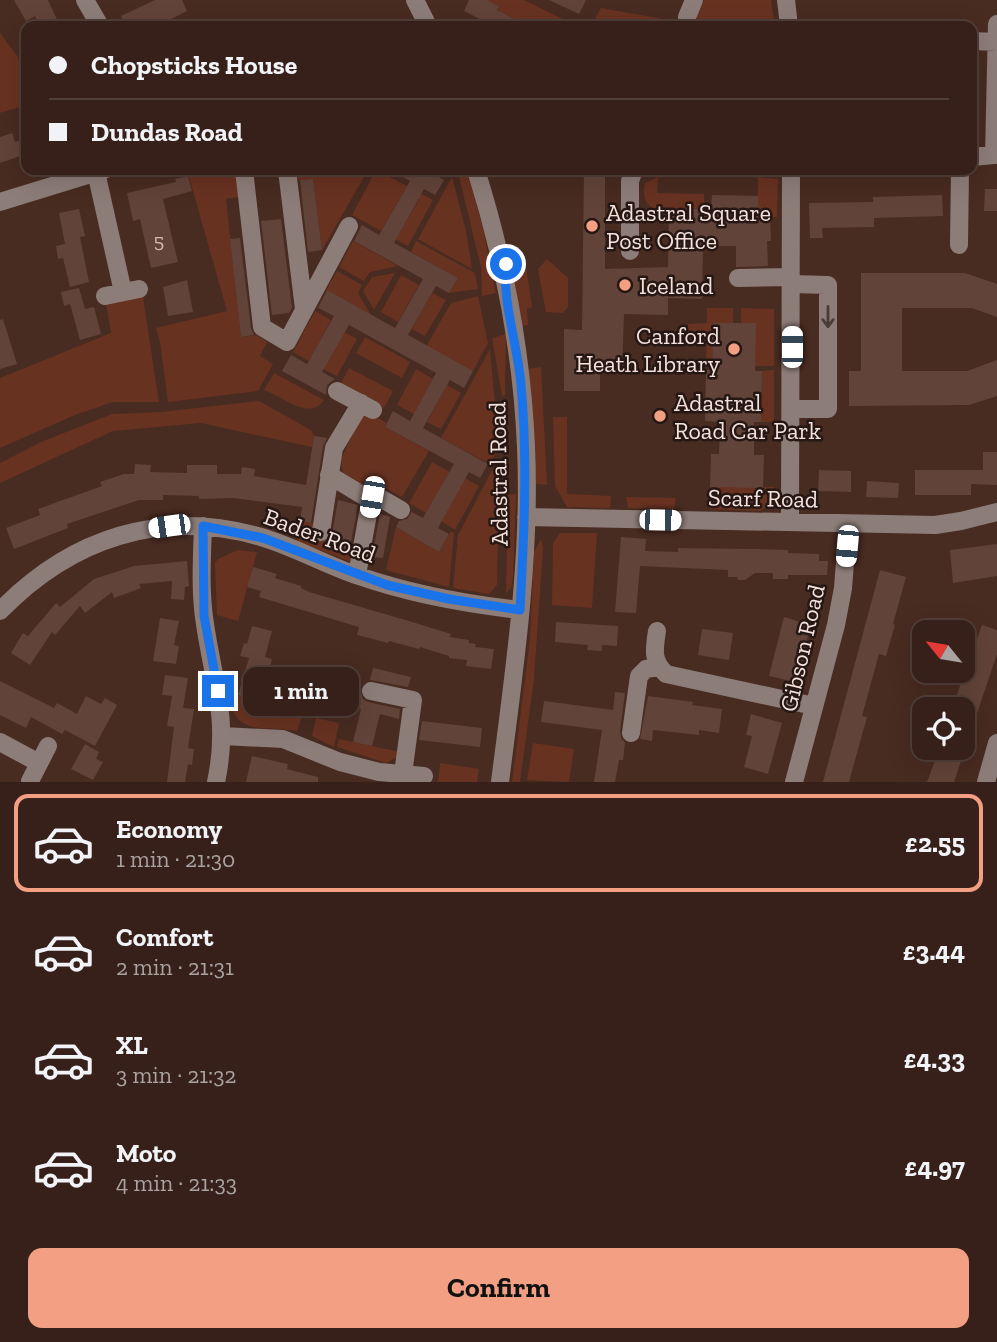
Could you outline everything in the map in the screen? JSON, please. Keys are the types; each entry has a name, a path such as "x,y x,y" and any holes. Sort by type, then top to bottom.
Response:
{"street":[{"path":"415,0 426,21"},
{"path":"687,21 694,0"},
{"path":"786,0 788,21"},
{"path":"90,1 98,21"},
{"path":"977,157 996,155 997,24"},
{"path":"977,41 997,42"},
{"path":"0,202 87,175"},
{"path":"101,175 123,292"},
{"path":"245,175 262,327 287,342 349,226"},
{"path":"288,175 304,309"},
{"name":"Adastral Road","path":"477,175 504,281 521,384 526,449 526,517 520,610 500,782"},
{"path":"629,251 632,175"},
{"path":"790,522 791,175"},
{"path":"959,245 960,175"},
{"path":"738,278 791,280 828,285 828,409 791,409"},
{"path":"321,532 334,448 367,406 337,391"},
{"path":"329,475 362,495 382,499 401,510"},
{"path":"357,575 372,497"},
{"name":"Scarf Road","path":"526,517 935,525 961,522 997,512"},
{"name":"Gibson Road","path":"794,782 836,625 843,588 848,524"},
{"name":"Bader Road","path":"0,611 32,579 86,547 141,530 169,526 203,526 263,538 357,575 415,592 520,610"},
{"path":"203,526 204,616 216,676 223,736 216,782"},
{"path":"657,631 653,654 658,667 666,674 814,706"},
{"path":"631,733 639,676 646,669 658,667"},
{"path":"371,691 413,700 403,774"},
{"path":"223,736 283,738 340,762 379,772 424,776"},
{"path":"0,742 39,764"},
{"path":"986,782 997,743"},
{"path":"30,781 48,746"}],"shaded area":[{"path":"487,0 524,0 567,21 518,21 497,10 499,6"},
{"path":"704,0 771,0 774,21 696,21"},
{"path":"601,8 669,20 665,21 594,21"},
{"path":"0,33 18,57 21,71 21,107 0,113"},
{"path":"188,175 237,175 239,197 226,199 241,337 257,335 267,342 260,356 273,364 258,391 168,402 156,328 227,311"},
{"path":"298,175 365,175 322,250 313,179 298,180"},
{"path":"373,175 386,175 407,186 381,231 352,215"},
{"path":"468,175 496,293 482,296 481,267 459,177"},
{"path":"452,177 466,231 472,269 418,239"},
{"path":"658,177 657,193 704,194 704,208 654,209 644,196 644,188 645,183"},
{"path":"758,177 778,179 777,217 766,217 766,211 758,211"},
{"path":"416,191 433,200 408,246 389,236 399,234 419,199"},
{"path":"353,241 398,266 370,272 364,281 339,267"},
{"path":"416,241 475,273 478,289 449,293 458,278 411,252"},
{"path":"515,252 526,266 532,307 527,309 528,325 522,326 513,279"},
{"path":"547,259 568,278 568,307 563,313 546,312 538,269"},
{"path":"337,271 362,285 358,293 371,315 326,290"},
{"path":"395,273 374,310 363,291 372,277"},
{"path":"401,275 419,285 398,322 381,312"},
{"path":"432,293 446,300 425,336 412,329"},
{"path":"478,296 488,343 473,371 429,347 424,350 451,303"},
{"path":"143,297 159,402 113,402 75,415 0,448 0,378 111,333 106,303"},
{"path":"707,308 733,308 733,323 713,324 712,366 706,366 707,333 688,333 688,324 707,323"},
{"path":"741,308 774,309 774,366 755,366 741,323"},
{"path":"315,311 331,320 309,361 293,352"},
{"path":"344,332 357,339 337,376 317,366"},
{"path":"506,334 505,395 502,396 492,338"},
{"path":"365,337 410,362 402,378 356,353"},
{"path":"490,349 499,447 490,464 441,438"},
{"path":"541,367 547,485 536,484 528,369"},
{"path":"349,368 393,391 384,408 340,385"},
{"path":"416,369 433,379 414,414 397,405"},
{"path":"774,370 774,422 761,422 762,371"},
{"path":"274,373 324,400 311,409 304,408 264,390"},
{"path":"447,385 461,393 441,429 427,422"},
{"path":"259,401 311,430 314,436 312,447 201,423 113,431 0,483 0,463 41,442 112,414 161,412"},
{"path":"362,415 372,415 387,423 385,427 429,451 402,497 367,478 362,486 343,474 341,459"},
{"path":"553,417 567,417 567,494 611,496 610,508 567,507 555,486"},
{"path":"499,457 497,585 489,594 453,588 458,535"},
{"path":"432,462 450,472 426,513 409,503"},
{"path":"465,478 479,486 455,530 441,521"},
{"path":"710,487 774,487 771,501 760,511 710,509"},
{"path":"516,494 513,578 511,588 506,593 508,495"},
{"path":"626,497 676,498 674,509 628,508"},
{"path":"300,521 315,524 313,537 341,545 341,551 354,553 351,560 297,541"},
{"path":"396,527 439,552 451,531 454,533 449,587 386,570"},
{"path":"560,533 597,533 592,608 552,605 553,543"},
{"path":"541,539 543,548 534,679 520,782 512,782 530,639 534,552"},
{"path":"238,550 257,552 238,621 217,615 215,563"},
{"path":"229,693 302,716 297,731 252,727 244,723 232,707"},
{"path":"316,718 339,723 334,747 312,736"},
{"path":"339,739 400,752 399,756 386,763 337,747"},
{"path":"533,743 574,749 569,782 527,780"},
{"path":"440,763 479,769 477,782 438,782"}],"building":[{"path":"14,0 48,0 58,21 37,21 35,16 26,21"},
{"path":"155,0 182,0 187,11 167,21 124,21 121,16"},
{"path":"469,0 487,0 499,6 497,10 518,21 484,21 464,11"},
{"path":"549,0 586,0 579,14"},
{"path":"12,133 15,142 21,140 21,156 0,163 0,137"},
{"path":"399,175 435,175 444,180 435,195 424,189 394,243 458,278 449,293 436,286 408,335 473,371 464,388 450,380 423,428 488,464 480,478 469,472 438,528 449,534 439,552 396,527 399,521 407,519 412,512 423,518 454,464 385,427 393,411 410,421 436,373 349,325 322,372 335,379 327,385 326,395 282,371 291,355 307,364 334,316 318,308 327,290 395,328 423,279 354,241 362,225 379,235 410,181"},
{"path":"584,175 605,176 605,269 668,267 669,210 711,208 712,195 758,196 758,211 766,211 766,217 770,217 768,266 736,267 736,246 703,246 702,299 668,298 668,315 624,314 622,373 600,373 600,391 564,391 564,329 582,330"},
{"path":"188,176 192,191 163,199 178,262 151,268 140,219 133,221 127,193 176,182 175,179"},
{"path":"313,179 322,250 308,252 300,180"},
{"path":"985,189 997,189 997,211 984,211"},
{"path":"942,195 943,216 874,218 874,227 822,228 823,238 810,238 809,203 873,202 873,197"},
{"path":"79,209 85,236 80,237 89,282 70,287 63,258 58,259 56,246 65,244 59,213"},
{"path":"281,219 292,308 289,313 272,315 261,221"},
{"path":"240,238 254,335 241,337 230,239"},
{"path":"861,273 965,273 997,284 997,317 972,308 902,308 902,371 967,371 997,360 997,396 969,405 849,406 849,371 861,371"},
{"path":"187,280 193,312 168,316 163,287"},
{"path":"79,288 85,309 94,307 101,334 80,340 70,304 64,306 61,292"},
{"path":"3,319 17,364 0,369 0,320"},
{"path":"713,323 756,323 755,371 762,371 761,422 754,422 754,455 764,455 763,488 710,487 711,454 719,454 720,422 705,421 706,370 712,370"},
{"path":"314,436 327,438 323,446 311,523 300,521 302,507 233,498 199,499 199,496 163,495 163,500 139,500 67,524 68,528 14,549 6,528 40,515 38,509 102,486 100,482 124,474 134,474 135,464 151,465 150,472 187,473 187,465 217,465 217,474 241,474 242,467 255,469 254,476 306,485"},
{"path":"983,452 997,452 997,485 971,484 971,495 915,495 915,470 983,470"},
{"path":"819,470 851,471 851,492 818,491"},
{"path":"867,481 899,483 898,498 866,497"},
{"path":"338,500 358,505 349,553 340,551 341,545 327,543 332,534"},
{"path":"380,514 390,517 383,558 372,557"},
{"path":"621,537 646,539 645,551 678,552 678,548 754,549 819,554 819,561 828,561 827,575 788,575 788,579 773,579 773,573 755,573 745,580 738,580 737,577 728,577 728,570 640,566 636,613 615,612"},
{"path":"997,544 997,576 953,583 950,550"},
{"path":"187,561 189,586 185,587 184,600 171,599 172,581 139,584 141,588 114,598 112,592 85,613 80,606 55,635 52,632 30,665 11,653 23,633 28,636 56,603 60,607 94,579 134,566"},
{"path":"253,567 277,574 275,578 301,586 309,592 451,634 450,637 469,640 469,643 476,644 475,647 494,649 491,669 466,666 467,660 449,658 420,647 419,649 357,635 359,627 259,597 261,591 247,587"},
{"path":"880,570 906,577 893,624 895,625 886,656 879,654 862,716 867,717 849,782 823,782"},
{"path":"784,617 811,625 795,682 769,676"},
{"path":"160,618 179,621 174,645 179,646 176,664 153,661"},
{"path":"556,622 618,626 617,646 602,645 602,651 587,650 588,645 555,642"},
{"path":"982,625 997,630 997,654 975,719 975,697 956,697 961,683 975,683 975,644"},
{"path":"252,626 272,631 265,657 272,659 269,672 274,673 265,703 238,695 249,658 240,656"},
{"path":"702,629 733,633 729,660 698,655"},
{"path":"373,668 411,677 408,687 370,680"},
{"path":"165,675 188,678 183,708 194,709 188,748 194,749 192,765 188,764 185,782 167,782 174,727 167,726 172,696 162,695"},
{"path":"313,679 360,690 363,699 368,702 400,709 399,719 380,714 372,746 353,742 361,709 309,696"},
{"path":"0,681 54,708 57,703 77,714 86,696 101,704 105,698 117,705 95,746 65,730 62,734 31,717 26,728 0,715"},
{"path":"615,692 625,693 620,731 625,743 623,760 619,760 615,782 594,782 602,730 541,722 544,701 613,710"},
{"path":"648,696 722,709 719,733 699,730 699,735 653,730 652,741 640,739"},
{"path":"751,714 782,723 768,774 744,767 752,736 746,735"},
{"path":"422,721 482,728 480,747 419,740"},
{"path":"85,744 99,752 96,759 103,762 93,780 71,769"},
{"path":"252,756 288,764 287,769 318,777 318,782 246,782"},
{"path":"935,760 961,760 954,782 927,782"}],"place":[{"name":"Adastral Square Post Office","path":"592,226"},
{"name":"Iceland","path":"625,285"},
{"name":"Canford Heath Library","path":"734,349"},
{"name":"Adastral Road Car Park","path":"660,416"}],"route":[{"path":"218,691 204,616 203,526 263,538 387,585 449,599 520,610 526,517 526,449 517,346 504,281 506,264"}]}
